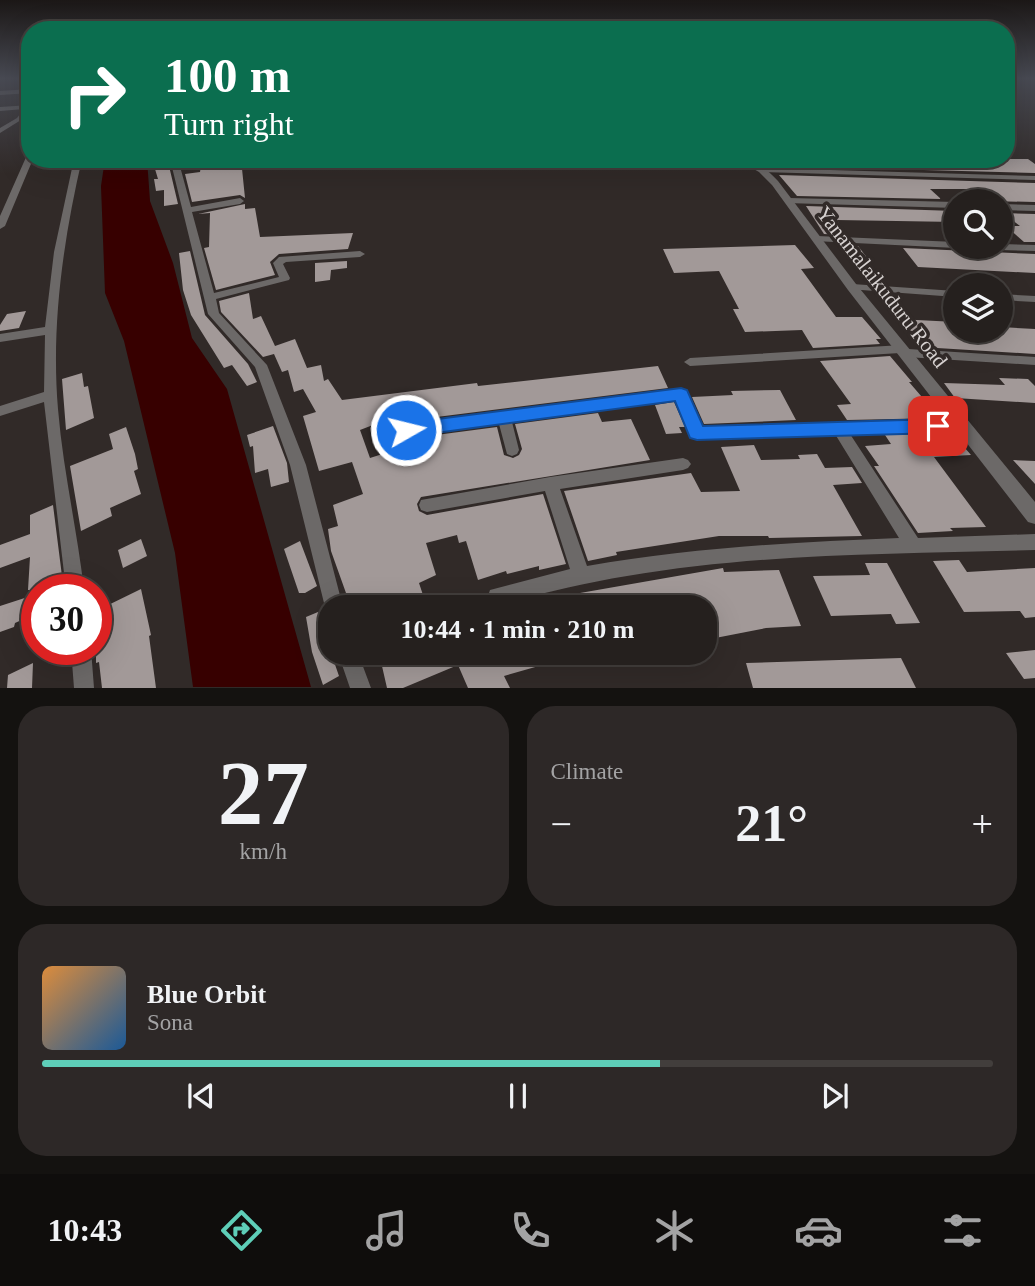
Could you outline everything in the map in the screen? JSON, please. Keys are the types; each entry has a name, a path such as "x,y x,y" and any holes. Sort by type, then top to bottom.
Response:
{"street":[{"path":"0,131 21,117"},
{"path":"0,226 25,168"},
{"path":"73,574 51,395 51,330 69,196 76,168"},
{"path":"175,168 214,314 261,365 298,465 331,595"},
{"name":"Yanamalaikuduru Road","path":"758,168 789,201 852,287 1035,516"},
{"path":"762,170 1035,178"},
{"path":"186,210 240,201"},
{"path":"789,201 943,205"},
{"path":"1013,207 1035,208"},
{"path":"817,239 943,244"},
{"path":"1013,247 1035,248"},
{"path":"210,297 285,278 278,263 283,259 360,254"},
{"path":"852,287 943,293"},
{"path":"1013,298 1035,299"},
{"path":"0,338 51,330"},
{"path":"690,362 904,351 1035,361"},
{"path":"381,434 681,394 697,433 963,425"},
{"path":"0,411 51,395"},
{"path":"504,416 512,450"},
{"path":"840,430 914,547"},
{"path":"427,505 683,464"},
{"path":"550,484 581,575"},
{"path":"501,595 581,575 709,558 812,550 1035,542"},
{"path":"82,665 84,688"},
{"path":"352,665 361,688"}],"shaded area":[{"path":"104,168 148,168 150,201 173,263 192,338 227,389 311,687 193,687 175,553 124,341 105,293 101,186"}],"building":[{"path":"1015,159 1028,159 1035,164 1035,173 848,168 1015,168"},
{"path":"169,168 178,204 164,206 164,190 156,191 154,179 158,179 155,169"},
{"path":"201,168 242,168 245,198 240,195 192,202 185,174 200,172"},
{"path":"779,175 1035,183 1035,202 1013,202 1013,189 930,189 941,199 797,196"},
{"path":"245,204 245,209 255,208 260,237 353,233 348,249 279,254 270,262 275,275 216,290 204,248 209,247 210,213 198,214"},
{"path":"806,206 943,211 943,222 837,220 847,235 824,234"},
{"path":"1013,213 1035,214 1035,242 1024,242 1013,232 1013,226 1020,226 1013,221"},
{"path":"795,245 814,268 801,269 836,317 862,317 881,339 876,339 880,344 813,348 802,330 745,332 733,309 739,309 719,271 674,273 663,249"},
{"path":"840,245 858,246 872,264 854,263"},
{"path":"903,248 943,250 943,259 1013,259 1013,253 1035,254 1035,273 918,267"},
{"path":"190,251 205,315 248,364 257,382 247,386 232,365 224,368 191,315 183,290 179,253"},
{"path":"347,261 347,268 331,270 330,280 315,282 315,263"},
{"path":"249,293 253,319 261,316 275,346 295,339 307,368 321,365 324,381 328,379 342,400 477,383 478,386 658,366 668,388 373,425 360,430 370,458 398,449 398,440 497,427 504,455 513,458 519,455 522,449 515,424 598,413 602,422 631,419 650,460 421,497 417,504 419,511 427,515 543,494 566,564 539,570 539,566 507,574 506,571 478,580 466,541 459,543 457,535 426,543 436,575 419,583 423,595 347,595 331,551 328,529 338,526 333,505 363,494 352,462 319,471 303,416 316,412 303,389 294,392 288,370 282,372 274,354 263,357 221,312 219,301"},
{"path":"26,311 19,328 0,331 0,325 7,314"},
{"path":"897,319 943,321 943,343 1013,343 1013,328 1035,329 1035,354 921,347 911,331 905,331"},
{"path":"890,356 940,418 847,420 837,405 851,404 820,361"},
{"path":"82,373 84,387 88,386 94,418 66,430 62,379"},
{"path":"999,378 1028,379 1035,386 1035,403 955,398 944,383 1005,385"},
{"path":"780,390 796,420 704,424 692,397 733,395 731,391"},
{"path":"674,402 685,427 679,427 682,433 666,434 655,405"},
{"path":"273,426 287,463 289,482 271,487 268,469 255,473 253,446 250,447 247,435"},
{"path":"126,427 135,454 138,469 134,471 141,494 110,508 112,516 81,531 70,466 113,449 109,434"},
{"path":"952,433 971,455 934,457 986,527 950,528 953,531 918,533 874,466 879,466 865,446 891,444 885,435"},
{"path":"754,445 761,460 800,459 798,455 817,454 825,468 852,467 862,483 833,485 862,536 719,536 616,552 617,555 588,561 564,491 691,473 701,492 740,491 721,447"},
{"path":"1013,460 1035,461 1035,484"},
{"path":"53,505 62,574 29,574 30,557 0,568 0,545 30,534 30,515"},
{"path":"141,539 147,556 123,568 118,550"},
{"path":"300,541 317,586 305,593 299,593 284,549"},
{"path":"959,560 967,572 1035,568 1035,617 1025,618 1020,611 964,612 933,561"},
{"path":"865,563 887,563 920,623 896,624 891,614 831,616 813,576 870,575"},
{"path":"723,568 724,572 779,570 801,626 766,628 717,638 717,595 580,593"},
{"path":"141,589 151,635 156,688 102,688 99,665 112,665 112,603"},
{"path":"21,599 21,620 15,623 14,627 0,632 0,606"},
{"path":"318,612 318,665 335,665 339,676 323,685 312,652 306,617"},
{"path":"1035,650 1035,678 1024,679 1006,653"},
{"path":"901,658 916,688 753,688 746,663"},
{"path":"33,665 32,688 7,688 8,675"},
{"path":"382,665 458,665 403,688 387,688"},
{"path":"458,665 542,665 504,676 510,688 468,688"}],"route":[{"path":"406,430 681,394 697,433 938,426"}]}
